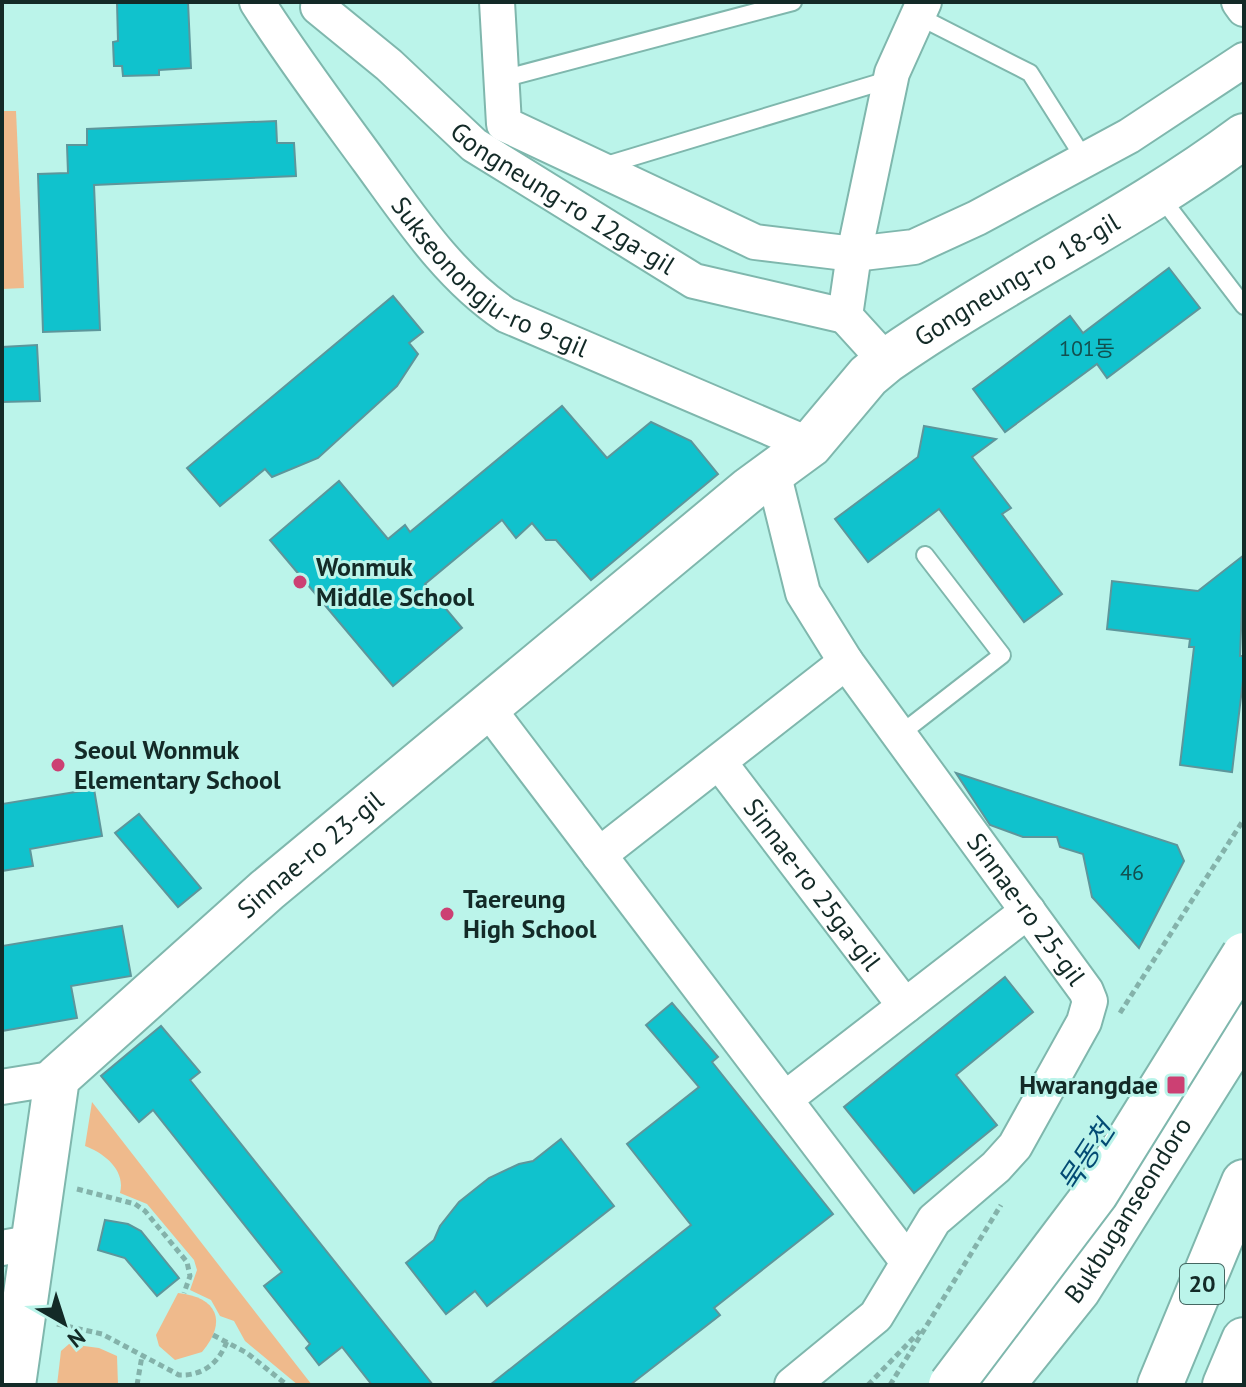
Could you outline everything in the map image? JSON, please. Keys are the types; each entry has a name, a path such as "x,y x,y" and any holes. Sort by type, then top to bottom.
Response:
{"main road":[{"name":"Gongneung-ro 18-gil","path":"810,445 862,383 886,361 1049,257 1159,195 1244,136"},
{"name":"Sinnae-ro 23-gil","path":"57,1078 267,890 486,706 810,445"},
{"name":"Bukbuganseondoro","path":"951,1385 1096,1193 1244,955"},
{"name":"Bukbuganseondoro","path":"1002,1385 1078,1290 1244,1026"},
{"path":"13,1385 18,1245 57,1078"},
{"name":"20","path":"1160,1385 1244,1182"},
{"path":"1225,1385 1244,1340"}],"street":[{"name":"Sukseonongju-ro 9-gil","path":"257,2 404,210 459,279 480,298 506,315 810,445"},
{"name":"Gongneung-ro 12ga-gil","path":"497,2 504,124 755,242 854,254 914,247 930,241 1085,160 1173,109 1244,60"},
{"path":"1239,2 1244,9"},
{"name":"Gongneung-ro 12ga-gil","path":"321,4 474,145 694,281 845,316"},
{"path":"886,361 845,316 854,254 892,73 921,9"},
{"name":"Sinnae-ro 25-gil","path":"773,472 803,593 846,662 1086,991 1088,1012 1015,1146 996,1167 934,1220 889,1297 869,1322 792,1385"},
{"path":"599,855 846,662"},
{"path":"486,706 908,1262"},
{"name":"Sinnae-ro 25ga-gil","path":"719,762 905,1006"},
{"path":"785,1099 1028,911"},
{"path":"2,1087 57,1078"}],"lane":[{"path":"502,79 793,2"},
{"path":"921,9 1030,73 1085,160"},
{"name":"Gongneung-ro 12ga-gil","path":"599,168 893,79"},
{"path":"1159,195 1244,306"},
{"path":"899,735 1002,655 925,555"}],"path":[{"path":"76,1189 135,1204 145,1211 187,1262 190,1276 184,1293"},
{"path":"57,1324 102,1334 171,1373 191,1375 217,1360 227,1341"},
{"path":"868,1385 926,1325"},
{"path":"213,1335 227,1341 287,1385"},
{"path":"137,1385 142,1356"}],"shaded area":[{"path":"2,111 16,111 24,288 2,289"},
{"path":"92,1102 312,1385 298,1385 245,1341 234,1321 220,1316 211,1300 190,1290 197,1270 194,1260 147,1204 120,1193 117,1170 99,1153 85,1146"},
{"path":"178,1293 191,1295 210,1305 216,1321 215,1330 202,1352 175,1360 159,1346 156,1335"},
{"path":"69,1344 99,1348 117,1356 118,1385 57,1385 61,1351"}],"building":[{"path":"117,2 188,2 191,68 159,70 159,75 123,76 122,66 114,66 113,42 118,41"},
{"path":"276,121 277,143 294,143 296,176 94,185 100,330 43,332 38,174 68,173 67,145 87,145 87,129"},
{"path":"1169,268 1200,308 1107,378 1097,364 1005,432 973,389 1070,316 1083,333"},
{"path":"393,296 423,332 409,343 418,354 397,386 318,458 272,477 265,469 220,506 187,468"},
{"path":"37,345 40,401 2,402 2,347"},
{"path":"562,406 607,458 651,422 691,441 718,474 591,580 556,540 546,540 532,523 516,538 502,520 425,584 462,628 393,686 270,540 339,481 388,539 405,525 410,532"},
{"path":"924,426 996,439 972,457 1011,508 1002,514 1062,594 1024,622 939,509 868,562 835,519 918,457"},
{"path":"1244,555 1240,656 1244,656 1244,672 1232,772 1180,765 1194,647 1189,647 1190,639 1107,629 1112,581 1198,591"},
{"path":"956,773 1177,845 1184,861 1139,948 1092,897 1083,854 1060,847 1057,837 1023,837 990,825"},
{"path":"94,789 102,836 30,849 33,866 2,871 2,804"},
{"path":"139,814 201,888 178,907 115,833"},
{"path":"122,926 131,976 71,986 77,1018 2,1031 2,946"},
{"path":"1005,977 1033,1012 956,1075 997,1125 914,1193 844,1107"},
{"path":"672,1003 718,1057 712,1062 833,1214 714,1308 720,1315 630,1385 490,1385 691,1225 627,1144 699,1087 646,1025"},
{"path":"161,1026 200,1072 190,1080 433,1385 372,1385 342,1347 319,1365 306,1348 310,1344 264,1286 282,1272 153,1110 139,1122 101,1076"},
{"path":"561,1139 614,1206 487,1306 475,1291 446,1314 406,1263 434,1240 440,1226 459,1202 489,1178 533,1161"},
{"path":"105,1220 128,1224 141,1231 179,1278 157,1296 125,1258 98,1250"}],"place":[{"name":"Wonmuk Middle School","path":"300,582"},
{"name":"Seoul Wonmuk Elementary School","path":"58,765"},
{"name":"Taereung High School","path":"447,914"},
{"name":"Hwarangdae","path":"1176,1085"}],"water label":[{"name":"묵동천","path":"1086,1156"}]}
